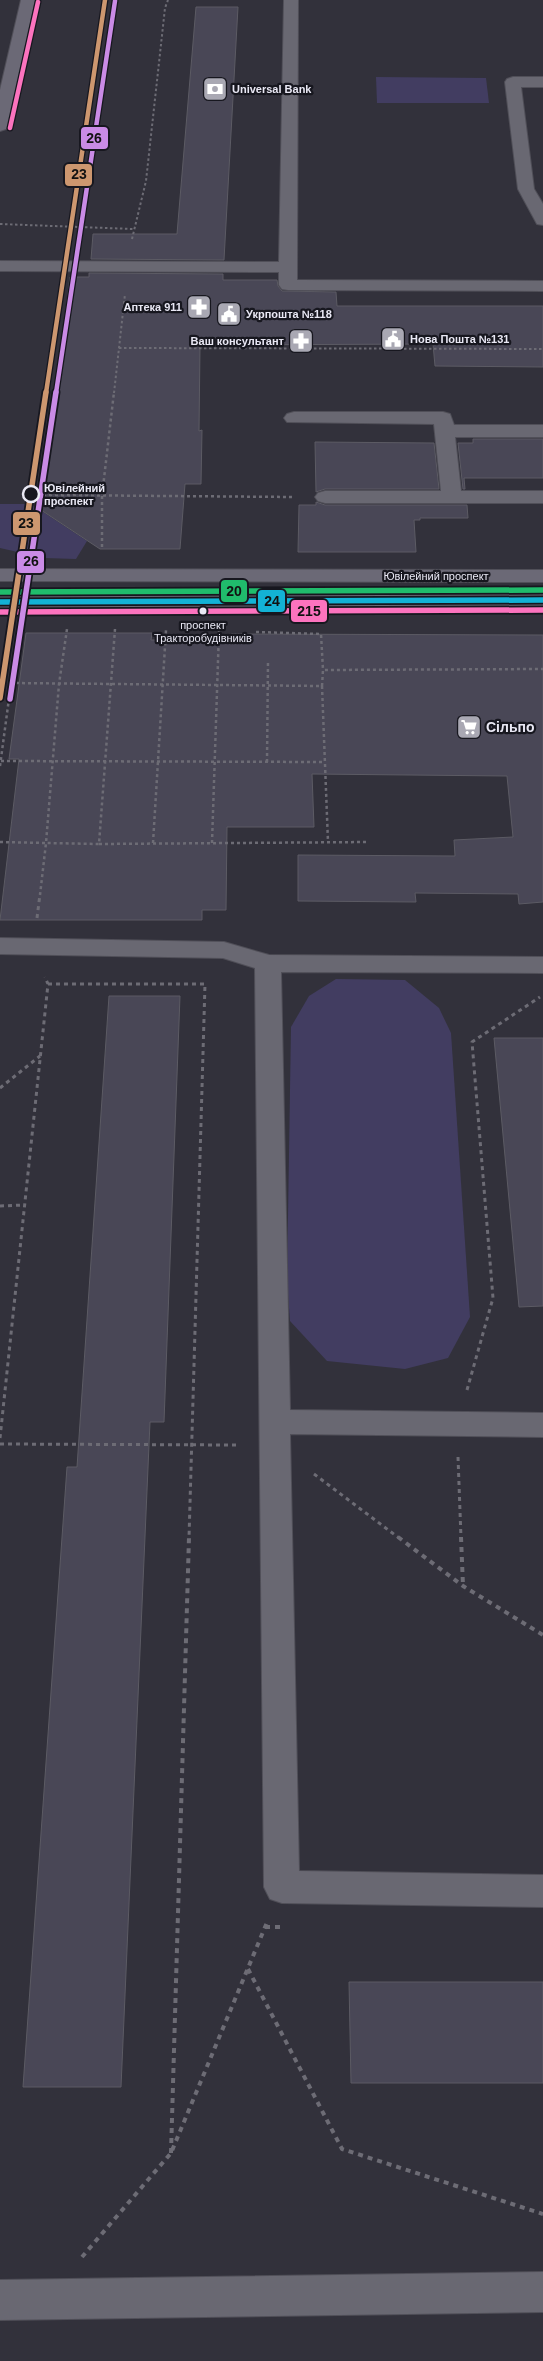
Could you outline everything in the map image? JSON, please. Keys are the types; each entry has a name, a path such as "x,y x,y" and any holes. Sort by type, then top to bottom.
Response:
{"main road":[{"path":"0,126 28,0"},
{"name":"Ювілейний проспект","path":"0,575 543,576"},
{"name":"Ювілейний проспект","path":"0,602 543,600"}],"lane":[{"path":"292,0 288,285 543,286"},
{"path":"543,82 513,82 526,189 543,220"},
{"path":"0,266 287,267"},
{"path":"294,418 443,418 452,497"},
{"path":"444,431 543,431"},
{"path":"325,497 543,497"},
{"path":"0,946 224,950 268,963 543,965"},
{"path":"268,963 282,1887 543,1891"},
{"path":"275,1434 458,1424 543,1425"},
{"path":"0,2300 543,2292"}],"path":[{"path":"102,552 102,496 128,266 133,228 146,181 165,8 168,0"},
{"path":"0,224 133,228"},
{"path":"119,348 543,349"},
{"path":"43,495 325,497"},
{"path":"0,1438 48,984 34,947 46,843 59,684 67,628"},
{"path":"58,629 76,628"},
{"path":"0,766 19,629"},
{"path":"108,629 123,629"},
{"path":"99,844 115,629"},
{"path":"158,630 175,630"},
{"path":"153,843 166,630"},
{"path":"210,631 228,631"},
{"path":"212,843 213,762 219,631"},
{"path":"256,632 321,634 328,842"},
{"path":"267,762 268,661"},
{"path":"323,670 543,670"},
{"path":"10,683 162,686 322,686"},
{"path":"1,761 324,762"},
{"path":"0,842 99,844 369,842"},
{"path":"48,984 205,984 190,1445 171,2153"},
{"path":"464,1586 458,1424 493,1298 472,1042 543,995"},
{"path":"0,1088 40,1056"},
{"path":"0,1206 24,1206"},
{"path":"0,1444 190,1445 275,1434 464,1586 543,1635"},
{"path":"46,2299 171,2153 282,1887"},
{"path":"248,1969 342,2149 543,2214"}],"shaded area":[{"path":"376,77 486,78 489,103 377,103"},
{"path":"0,504 31,504 87,541 76,559 44,558 0,548"},
{"path":"336,979 405,980 439,1008 451,1033 470,1317 448,1358 405,1369 327,1361 290,1321 287,1281 291,1027 309,996"}],"building":[{"path":"196,7 238,7 224,260 91,259 93,234 177,234"},
{"path":"89,273 223,274 223,280 277,280 278,286 282,291 336,292 337,306 543,306 543,367 435,366 433,344 200,345 199,431 202,430 201,484 185,484 180,549 100,549 41,510 70,277 89,277"},
{"path":"473,439 543,439 543,478 464,478 465,489 463,489 458,443 473,443"},
{"path":"315,442 434,443 439,489 325,489 316,492"},
{"path":"316,502 325,505 467,505 468,518 420,518 420,520 414,520 416,552 298,552 299,505 316,505"},
{"path":"26,633 152,633 151,640 231,640 231,634 543,635 543,902 519,904 518,894 415,893 416,902 298,901 298,855 455,856 454,840 513,837 507,776 312,774 314,827 227,827 226,910 202,910 202,920 0,920 19,759 9,759"},
{"path":"109,996 180,996 164,1422 150,1422 121,2087 23,2087 67,1467 77,1467"},
{"path":"494,1038 543,1038 543,1306 519,1307"},
{"path":"349,1982 543,1982 543,2083 351,2083"}],"transit line":[{"name":"23","path":"0,698 105,0"},
{"name":"26","path":"10,699 115,1"},
{"name":"215","path":"10,128 38,2"},
{"name":"20","path":"0,592 543,590"},
{"name":"24","path":"0,602 543,600"},
{"name":"215","path":"0,612 543,610"}],"place":[{"name":"Universal Bank","path":"215,89"},
{"name":"Аптека 911","path":"199,307"},
{"name":"Укрпошта №118","path":"229,314"},
{"name":"Нова Пошта №131","path":"393,339"},
{"name":"Ваш консультант","path":"301,341"},
{"name":"Ювілейний проспект","path":"31,494"},
{"name":"проспект Тракторобудівників","path":"203,611"},
{"name":"Сільпо","path":"469,727"}]}
